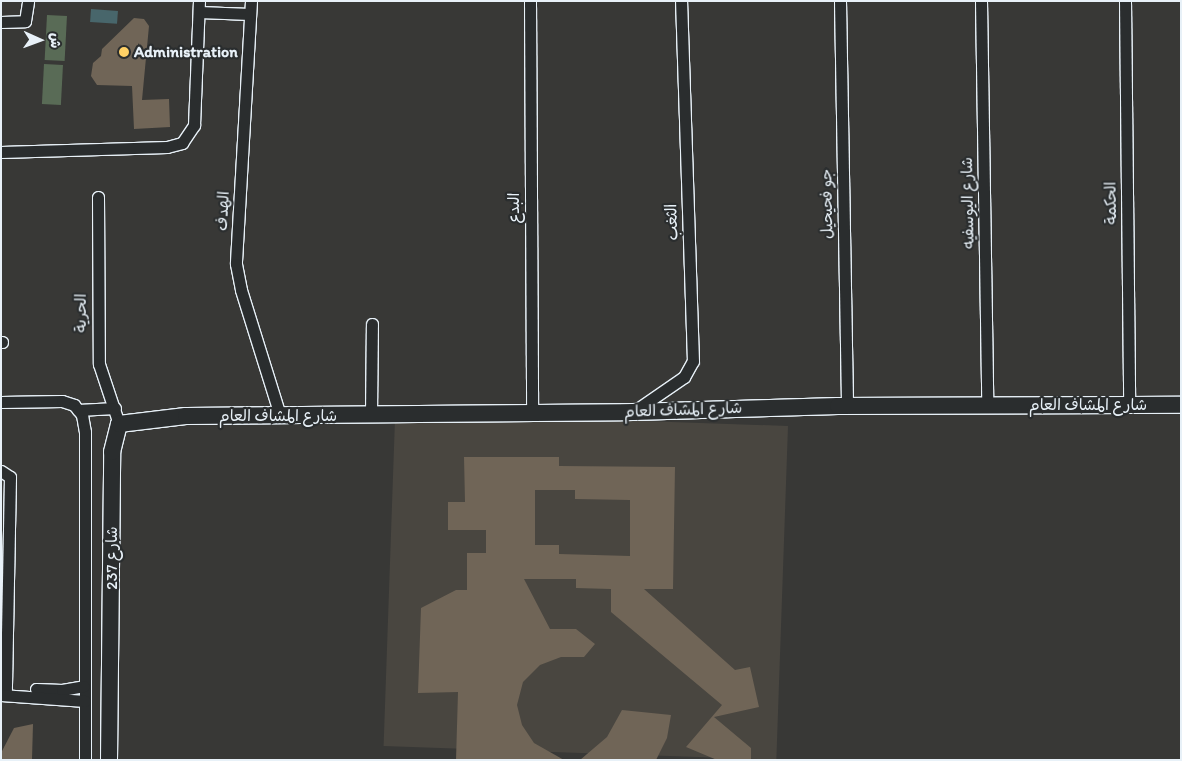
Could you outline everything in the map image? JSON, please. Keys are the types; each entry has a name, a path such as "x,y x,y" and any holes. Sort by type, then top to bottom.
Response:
{"street":[{"path":"1,22 25,21 28,1"},
{"path":"191,1 199,5 250,14"},
{"name":"الهدف","path":"251,1 236,264 280,416"},
{"name":"البدع","path":"530,1 532,414"},
{"name":"الثغب","path":"633,412 684,377 693,361 681,1"},
{"name":"جو فحيحيل","path":"840,1 847,406"},
{"name":"شارع اليوسفيه","path":"981,1 986,405"},
{"name":"الحكمة","path":"1125,1 1130,404"},
{"path":"1,152 167,147 182,143 194,125 199,5"},
{"name":"الحرية","path":"98,197 99,364 119,424"},
{"path":"371,414 372,324"},
{"path":"1,402 62,401 78,410 115,408"},
{"name":"شارع المشاف العام","path":"119,424 186,416 532,414 847,406 1181,405"},
{"path":"78,410 85,432 85,760"},
{"name":"شارع 237","path":"109,760 112,452 119,424"},
{"path":"1,470 10,477 4,692"},
{"path":"4,692 62,690 84,686"},
{"path":"4,692 85,702"}],"shaded area":[{"path":"395,412 788,426 776,760 384,746"}],"green space":[{"path":"47,15 67,16 65,61 45,60"},
{"path":"44,64 63,65 61,105 42,104"}],"water":[{"path":"91,9 118,11 117,24 90,22"}],"building":[{"name":"Administration","path":"134,18 144,19 149,26 142,100 169,99 170,127 134,129 132,86 97,85 91,76 93,63 101,56 102,49"},
{"path":"464,457 559,457 559,466 675,467 673,589 644,589 735,670 750,667 759,707 714,717 751,748 751,760 717,760 686,747 722,705 611,612 611,589 576,588 576,579 524,579 550,629 576,629 595,644 584,657 561,657 540,665 523,682 517,705 522,725 534,743 564,760 456,760 458,692 418,693 421,608 456,590 467,590 467,553 486,553 486,530 448,530 448,502 465,502","holes":["535,490 575,490 575,499 630,500 630,556 559,554 559,545 535,545"]},
{"path":"622,710 671,715 667,738 656,760 580,760 607,737"},
{"path":"33,724 32,759 1,760 1,753 14,728"}],"place":[{"name":"Administration","path":"124,52"}]}
